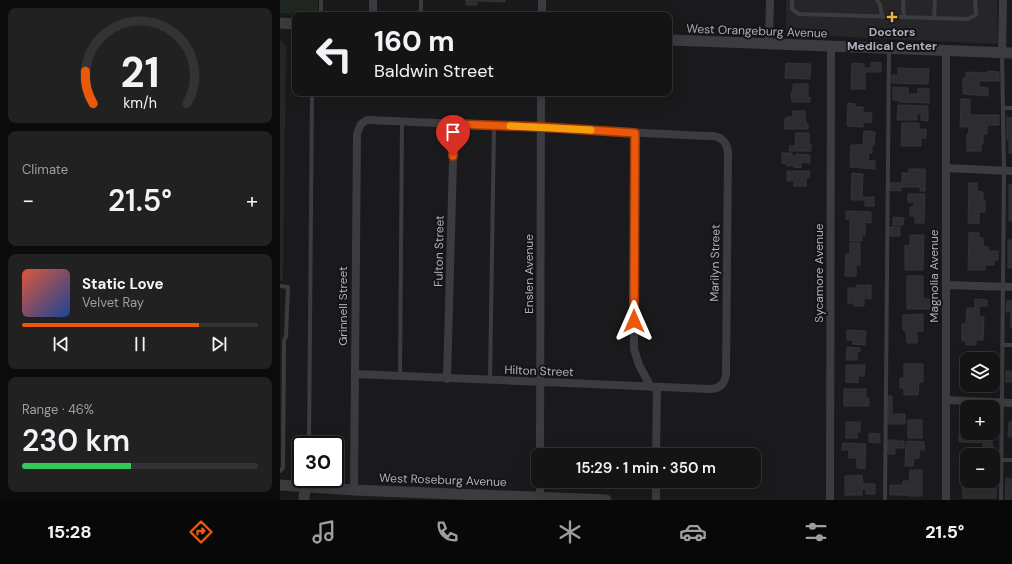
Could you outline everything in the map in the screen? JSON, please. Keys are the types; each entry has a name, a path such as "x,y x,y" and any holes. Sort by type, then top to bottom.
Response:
{"street":[{"path":"373,0 374,12"},
{"path":"542,0 542,12"},
{"path":"769,43 770,0"},
{"path":"1002,0 1007,53"},
{"path":"280,23 292,24"},
{"name":"West Orangeburg Avenue","path":"672,40 769,43 946,52 1007,53"},
{"name":"Sycamore Avenue","path":"830,500 831,47"},
{"name":"Magnolia Avenue","path":"946,52 946,500"},
{"name":"Enslen Avenue","path":"540,448 541,96"},
{"name":"Grinnell Street","path":"354,490 357,134 361,124 367,120 402,122"},
{"path":"402,122 542,127 635,133 634,349 639,365 654,387 656,448"},
{"name":"Fulton Street","path":"447,378 454,124"},
{"name":"Marilyn Street","path":"635,133 713,136 724,141 728,147 726,379 722,385"},
{"path":"946,168 1008,171"},
{"path":"946,285 1012,287"},
{"name":"Hilton Street","path":"355,374 710,389 718,388 722,385"},
{"path":"946,400 1012,403"},
{"name":"West Roseburg Avenue","path":"280,485 292,485"},
{"path":"304,500 306,488"},
{"name":"West Roseburg Avenue","path":"335,488 416,496 606,500"},
{"path":"656,488 656,500"}],"lane":[{"path":"321,0 321,12"},
{"path":"421,0 421,12"},
{"path":"792,0 792,9 799,14 968,19 976,15 975,0"},
{"path":"877,0 880,4 882,16"},
{"path":"903,0 904,17"},
{"path":"934,18 935,0"},
{"path":"885,500 889,49"},
{"path":"1001,500 1003,287 1008,171 1004,108 1007,53"},
{"path":"308,436 312,96"},
{"path":"1004,108 1012,108"},
{"path":"400,376 402,122"},
{"path":"490,380 494,126"},
{"path":"280,286 288,287 286,336 284,340 283,468 280,471"},
{"path":"1002,345 1012,345"},
{"path":"1002,460 1012,460"}],"shaded area":[{"path":"280,0 318,0 318,12 280,13"},
{"name":"Doctors Medical Center","path":"786,0 997,0 998,44 786,34"},
{"path":"280,39 286,46 283,281 280,281"}],"building":[{"path":"466,0 505,0 505,2 477,1 477,5 466,5"},
{"path":"871,62 881,63 881,72 865,72 865,89 851,89 852,63 864,64 864,68 871,68"},
{"path":"786,63 811,64 810,79 785,78"},
{"path":"898,68 929,69 928,84 892,83 892,75 898,75"},
{"path":"988,71 999,72 999,81 979,81 979,87 988,88 988,96 963,94 963,78 966,78 966,72 987,73"},
{"path":"793,84 808,84 808,98 810,97 810,102 792,102 791,92 793,92"},
{"path":"893,87 908,88 908,94 918,94 918,88 929,89 929,103 899,102 899,100 893,100"},
{"path":"961,99 970,99 970,115 999,115 999,125 987,125 987,134 983,134 981,151 967,151 967,134 969,134 969,127 960,127"},
{"path":"848,103 855,104 855,107 863,107 863,112 872,113 871,123 863,122 863,127 847,126"},
{"path":"898,105 928,106 928,121 921,120 921,114 913,113 913,115 917,115 917,120 897,120"},
{"path":"793,111 805,111 808,129 784,129 785,119 787,117 793,117"},
{"path":"1007,117 1012,118 1012,153 1009,153 1009,140 1007,140"},
{"path":"902,123 919,123 919,129 926,129 926,138 921,138 921,146 901,146"},
{"path":"864,131 875,132 874,145 872,145 872,153 869,153 868,161 875,161 875,169 850,167 851,145 863,145"},
{"path":"796,133 809,133 809,144 811,144 811,151 789,151 790,146 795,146"},
{"path":"782,153 792,153 792,156 796,156 796,154 810,155 810,163 801,162 801,168 793,167 793,165 787,166 785,163 782,163"},
{"path":"909,169 925,169 925,191 920,191 920,187 902,187 902,173 909,173"},
{"path":"787,171 810,171 809,178 806,178 806,186 794,186 794,181 787,181"},
{"path":"852,173 863,174 862,197 874,197 874,206 865,206 865,200 851,200"},
{"path":"889,183 901,183 901,191 889,190"},
{"path":"969,183 977,183 977,191 983,192 985,212 979,212 979,224 968,223"},
{"path":"1009,185 1012,185 1012,221 1009,221"},
{"path":"908,194 925,194 924,223 915,223 915,216 910,216 910,207 914,207 914,202 908,202"},
{"path":"846,211 871,212 871,223 865,222 865,235 862,235 862,241 850,241 850,219 846,219"},
{"path":"893,217 904,218 903,225 893,225"},
{"path":"890,227 900,227 900,236 890,236"},
{"path":"969,232 979,233 979,238 983,238 983,246 988,247 988,251 998,251 998,260 994,260 994,265 985,265 985,270 968,270"},
{"path":"910,235 924,235 923,270 905,270 905,245 910,246"},
{"path":"1008,240 1012,240 1012,268 1008,268"},
{"path":"850,243 860,243 860,265 856,265 856,276 845,276 846,254 850,254"},
{"path":"907,276 923,276 923,299 930,299 930,309 907,309"},
{"path":"857,285 871,285 871,299 864,298 864,306 854,306 855,303 848,303 848,288 857,288"},
{"path":"975,299 987,300 987,306 979,306 979,316 984,317 983,340 976,340 976,345 966,345 966,341 962,341 962,324 966,324 967,308 975,308"},
{"path":"1007,301 1012,301 1012,327 1010,327 1011,312 1006,312"},
{"path":"923,314 923,331 917,331 917,343 907,343 906,330 903,330 903,315"},
{"path":"847,330 866,331 865,345 853,344 853,340 847,340"},
{"path":"847,347 860,348 860,352 857,352 857,360 846,360"},
{"path":"904,364 923,364 923,382 919,382 918,395 904,395 904,388 900,388 900,378 904,378"},
{"path":"846,365 865,365 864,376 858,376 858,383 846,382"},
{"path":"1006,371 1012,371 1012,382 1006,382"},
{"path":"844,389 866,389 866,398 869,398 869,406 844,406"},
{"path":"888,396 892,396 892,414 905,414 905,424 888,424"},
{"path":"908,420 922,420 922,438 908,438"},
{"path":"846,422 860,422 860,432 857,432 857,438 846,438"},
{"path":"1009,422 1012,422 1012,437 1008,437"},
{"path":"869,433 880,434 880,443 869,442"},
{"path":"959,434 960,440 992,440 992,443 959,442"},
{"path":"887,440 895,440 895,454 888,454"},
{"path":"896,441 904,441 904,448 896,448"},
{"path":"906,442 924,442 924,450 919,450 919,458 914,458 913,466 905,466"},
{"path":"843,443 866,444 865,469 857,468 857,458 849,458 849,450 842,450"},
{"path":"983,444 993,444 993,448 983,448"},
{"path":"910,470 922,470 922,496 909,496"},
{"path":"862,475 863,484 875,484 875,494 866,494 866,489 862,489 862,495 845,495 845,476"},
{"path":"1006,478 1012,479 1012,499 1005,499"},
{"path":"903,481 908,481 908,495 890,495 890,485 903,485"},
{"path":"962,488 996,488 996,498 963,498"}],"slow traffic":[{"path":"510,126 591,130"}],"place":[{"name":"Doctors Medical Center","path":"892,17"}],"route":[{"path":"453,156 454,124 542,127 635,133 634,321"}]}
